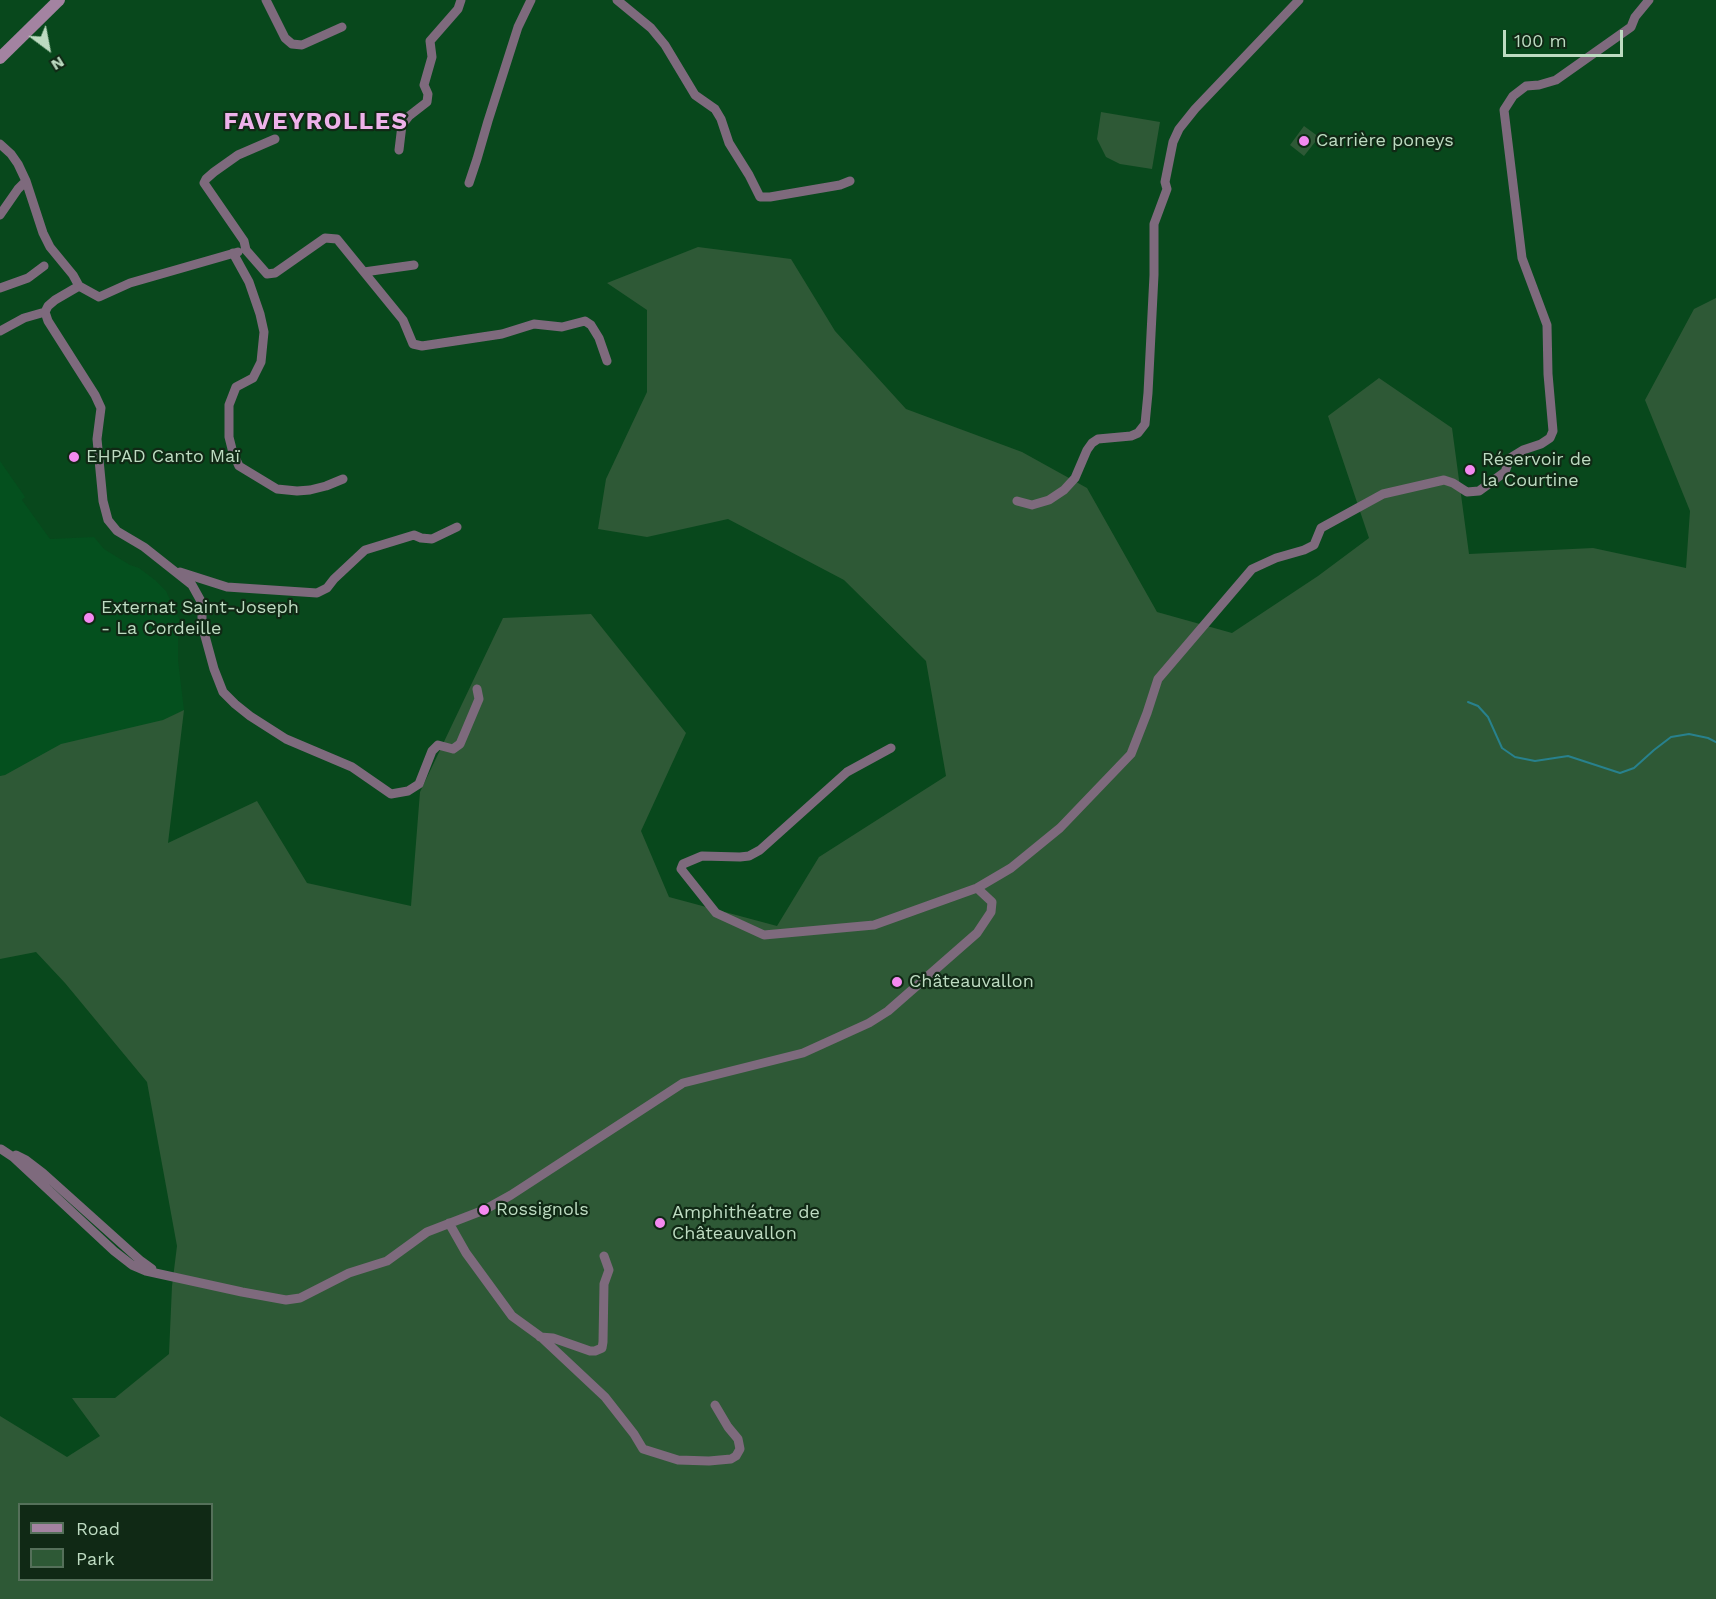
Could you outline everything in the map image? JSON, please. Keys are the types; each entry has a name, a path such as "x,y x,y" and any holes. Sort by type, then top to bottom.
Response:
{"main road":[{"path":"0,58 59,0"}],"street":[{"path":"266,0 285,38 292,44 302,45 342,27"},
{"path":"399,150 402,125 409,116 427,102 428,94 424,86 432,57 430,41 458,9 461,0"},
{"path":"469,183 518,27 531,0"},
{"path":"617,0 651,28 666,45 695,94 715,109 729,143 760,197 770,198 840,185 850,181"},
{"path":"1017,501 1032,505 1049,500 1064,490 1075,478 1092,442 1098,439 1131,436 1138,433 1145,424 1154,275 1154,224 1167,189 1165,182 1173,142 1179,129 1195,109 1299,0"},
{"path":"891,748 847,772 760,850 749,856 740,857 702,856 683,864 681,869 716,913 764,935 874,925 977,888 1011,868 1060,828 1131,754 1158,679 1252,569 1276,558 1304,550 1314,544 1321,528 1383,494 1444,480 1467,492 1479,491 1505,472 1510,458 1550,438 1553,431 1547,325 1522,258 1504,110 1513,96 1526,86 1556,80 1631,27 1635,17 1649,0"},
{"path":"275,139 238,155 214,172 204,183 244,241 246,250 267,274 275,273 325,238 337,239 403,320 413,344 422,346 502,333 534,324 562,327 585,321 591,325 599,338 607,361"},
{"path":"0,144 11,153 18,164 50,247 79,285 99,297 130,283 246,250"},
{"path":"0,215 26,181"},
{"path":"233,253 249,282 264,332 261,362 253,378 236,387 229,405 229,437 239,466 277,489 310,490 343,479"},
{"path":"364,272 414,265"},
{"path":"0,288 28,278 44,266"},
{"path":"79,285 55,300 45,312 48,321 101,408 97,439 103,501 108,520 117,531 144,547 192,585 202,603 202,625 214,669 224,692 235,704 286,739 352,767 392,794 408,791 419,784 432,752 438,745 453,749 460,744 479,699 477,689"},
{"path":"0,331 24,318 45,312"},
{"path":"172,569 227,587 317,593 327,588 365,550 414,535 421,538 432,538 457,527"},
{"path":"0,1149 26,1160 43,1173 141,1261 159,1274 286,1300 300,1298 349,1273 387,1260 427,1232 484,1210 511,1195 683,1083 803,1053 868,1023 888,1011 977,933 991,912 992,902 977,888"},
{"path":"449,1223 466,1253 512,1316 540,1337 604,1397 634,1434 643,1449 678,1460 709,1461 731,1459 736,1456 740,1449 738,1439 715,1405"},
{"path":"540,1337 553,1338 590,1351 602,1348 604,1284 609,1270 604,1256"}],"shaded area":[{"name":"Externat Saint-Joseph - La Cordeille","path":"0,461 25,497 22,500 50,539 94,537 104,549 139,568 166,591 182,625 178,639 178,660 184,710 164,720 0,776"}],"green space":[{"path":"1101,112 1160,122 1152,169 1120,164 1106,157 1097,139"},
{"name":"Carrière poneys","path":"1304,126 1319,137 1304,156 1290,145"},
{"path":"698,247 791,259 835,331 906,409 1022,452 1087,488 1157,612 1232,633 1318,576 1369,538 1328,416 1379,378 1452,428 1469,554 1593,548 1686,568 1690,511 1645,400 1694,309 1716,298 1716,1599 0,1599 0,1416 67,1457 100,1436 72,1398 115,1398 169,1354 172,1286 177,1246 147,1082 65,983 36,952 0,959 0,776 61,744 163,720 184,710 168,843 257,801 307,883 411,906 420,792 503,618 591,614 686,733 641,831 669,897 777,926 819,857 946,776 926,661 844,580 728,519 647,537 598,529 606,479 647,392 647,310 607,283"}],"waterway":[{"path":"1468,702 1478,706 1488,717 1502,748 1515,757 1535,761 1568,756 1620,773 1634,768 1671,737 1689,734 1716,742"}],"place":[{"name":"Carrière poneys","path":"1304,141"},
{"name":"EHPAD Canto Maï","path":"74,457"},
{"name":"Réservoir de la Courtine","path":"1470,470"},
{"name":"Externat Saint-Joseph - La Cordeille","path":"89,618"},
{"name":"Châteauvallon","path":"897,982"},
{"name":"Rossignols","path":"484,1210"},
{"name":"Amphithéatre de Châteauvallon","path":"660,1223"}],"district":[{"name":"FAVEYROLLES","path":"316,122"}]}
